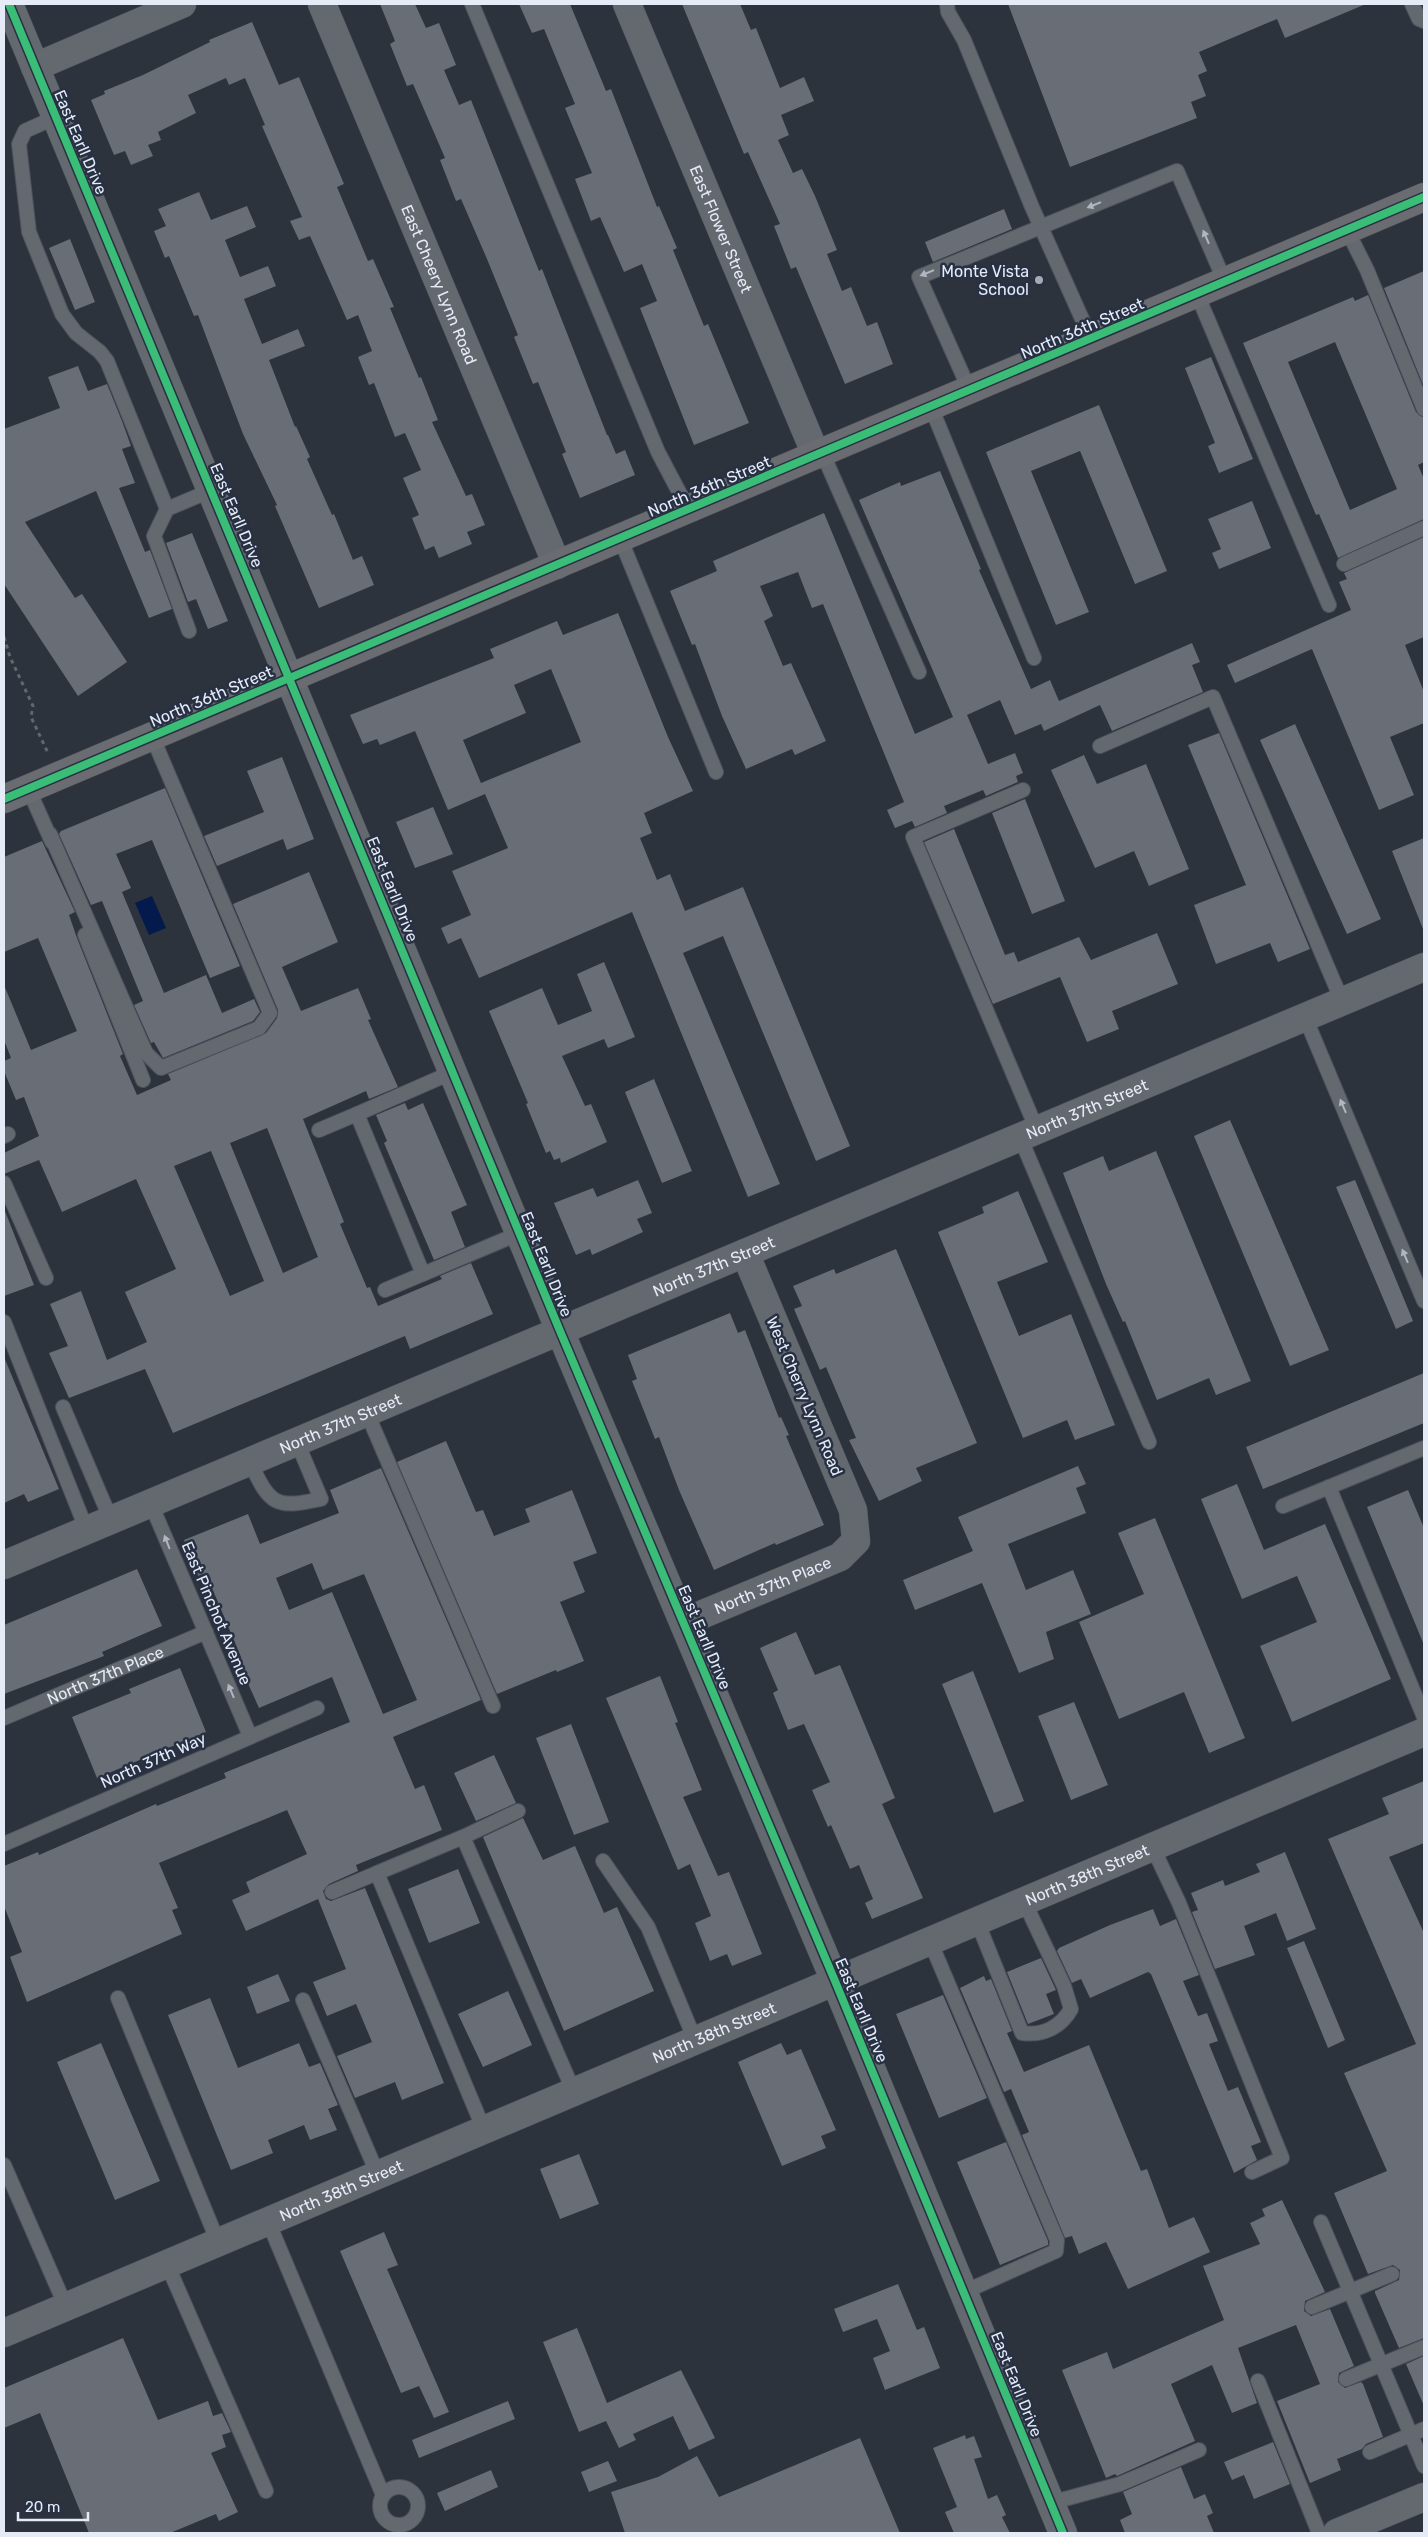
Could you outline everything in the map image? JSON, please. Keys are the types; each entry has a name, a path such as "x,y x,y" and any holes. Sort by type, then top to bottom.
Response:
{"main road":[{"name":"North 36th Street","path":"4,799 1424,197"}],"street":[{"path":"35,66 182,4"},
{"name":"East Cheery Lynn Road","path":"322,4 556,565"},
{"name":"East Flower Street","path":"627,4 819,454"},
{"name":"East Earll Drive","path":"10,21 35,66 291,678 560,1331 835,1981 1062,2533"},
{"name":"North 37th Street","path":"4,1566 1424,966"},
{"name":"West Cherry Lynn Road","path":"746,1253 853,1510 856,1541"},
{"name":"North 37th Place","path":"684,1622 840,1557 856,1541"},
{"name":"North 38th Street","path":"4,2333 1424,1732"},
{"path":"1337,2533 1424,2497"}],"lane":[{"path":"472,4 658,452 688,509"},
{"path":"947,4 948,12 964,40 1041,227 1090,339"},
{"path":"1412,4 1419,19 1424,21"},
{"path":"56,117 25,131 19,144 29,232 62,314 76,333 100,352 106,361 167,509"},
{"path":"970,390 919,277 1178,171 1225,282"},
{"path":"1348,230 1367,270 1424,410"},
{"path":"1197,294 1329,605"},
{"path":"931,407 1034,658"},
{"path":"819,454 919,672"},
{"path":"189,631 154,536 167,509 212,490"},
{"path":"1344,564 1424,528"},
{"path":"620,538 716,772"},
{"path":"1100,746 1213,697 1342,1001"},
{"path":"28,788 146,1053 161,1068 259,1028 270,1013 152,736"},
{"path":"1023,790 913,837 1149,1442"},
{"path":"50,834 56,864 143,1080"},
{"path":"1305,1017 1424,1301"},
{"path":"319,1130 453,1072"},
{"path":"357,1114 423,1274"},
{"path":"4,1183 46,1278"},
{"path":"385,1290 520,1233"},
{"path":"4,1322 99,1525"},
{"path":"63,1407 99,1525"},
{"path":"366,1413 493,1706"},
{"path":"250,1462 261,1487 277,1502 291,1506 321,1499 298,1442"},
{"path":"1283,1506 1424,1448"},
{"path":"1329,1487 1424,1717"},
{"name":"East Pinchot Avenue","path":"151,1504 250,1736"},
{"name":"North 37th Place","path":"4,1718 206,1632"},
{"name":"North 37th Way","path":"4,1844 317,1708"},
{"path":"332,1892 463,1837 518,1811"},
{"path":"463,1837 574,2092"},
{"path":"1152,1846 1178,1903 1282,2158 1252,2172"},
{"path":"603,1861 648,1926 695,2040"},
{"path":"377,1873 484,2130"},
{"path":"977,1921 1022,2033 1034,2035 1063,2023 1071,2009 1069,2001 1024,1901"},
{"path":"930,1941 1056,2240 1056,2251 964,2292"},
{"path":"118,1998 218,2242"},
{"path":"303,2000 378,2175"},
{"path":"4,2165 66,2307"},
{"path":"268,2221 383,2495"},
{"path":"1321,2222 1424,2466"},
{"path":"168,2264 266,2491"},
{"path":"1312,2307 1392,2274"},
{"path":"1346,2379 1424,2346"},
{"path":"1258,2381 1319,2533"},
{"path":"1370,2452 1424,2429"},
{"path":"1050,2503 1120,2484 1199,2450"}],"path":[{"path":"4,637 10,657 33,706 31,717 48,753"}],"water":[{"path":"152,896 166,928 149,935 135,903"}],"building":[{"path":"380,4 415,4 426,28 439,23 456,65 444,70 459,105 471,100 539,271 542,269 607,435 616,454 625,450 635,475 580,498 562,454 566,452 538,382 533,384 514,337 518,335 487,259 461,199 456,201 440,160 445,158 413,84 407,86 390,44 395,41"},
{"path":"519,4 570,4 606,91 611,89 657,207 659,206 677,248 673,250 704,326 708,324 749,423 694,445 640,308 657,301 642,264 624,272 600,217 591,221 575,179 592,173 565,108 575,104 544,29 532,33"},
{"path":"682,4 740,4 751,30 756,28 780,88 804,77 814,101 781,115 789,135 778,140 793,173 802,169 815,196 837,250 827,254 842,291 851,287 867,326 877,322 893,364 845,384 796,267 791,269 774,226 780,224 748,152 744,154"},
{"path":"1008,4 1366,4 1285,38 1277,19 1199,52 1207,71 1198,75 1206,96 1191,102 1197,118 1070,167"},
{"path":"252,22 279,85 299,77 344,184 337,187 368,261 373,259 394,307 390,308 438,420 432,422 466,496 472,494 485,525 467,532 472,544 439,558 434,546 425,550 412,518 419,515 403,478 421,470 405,433 395,437 374,383 369,385 358,357 372,351 358,315 347,320 310,236 299,240 290,221 302,217 262,126 265,125 245,78 229,85 226,78 188,95 196,113 158,132 161,140 148,145 153,156 131,165 125,151 114,155 91,100 105,94 104,91 143,75 210,42 209,40"},
{"path":"199,192 211,220 247,206 256,227 225,240 240,277 268,266 276,286 244,299 262,344 298,329 305,346 269,360 295,427 310,457 307,459 332,515 334,514 353,560 362,556 374,585 319,608 275,506 277,505 243,434 198,315 194,316 169,256 165,258 154,231 166,226 158,209"},
{"path":"1004,209 1012,229 933,262 925,242"},
{"path":"70,239 95,302 75,310 49,248"},
{"path":"1424,271 1424,387 1384,288"},
{"path":"1368,295 1416,412 1424,418 1424,462 1418,465 1424,479 1424,519 1338,558 1319,514 1316,515 1243,343 1353,297 1355,301","holes":["1335,342 1397,489 1350,510 1288,362"]},
{"path":"1211,357 1253,459 1219,473 1208,446 1215,443 1185,368"},
{"path":"78,366 88,391 107,384 122,421 131,446 122,449 135,483 119,488 145,552 150,550 172,609 149,618 96,491 25,522 75,598 82,594 127,662 78,696 4,584 4,429 60,408 48,377"},
{"path":"1099,405 1167,571 1135,584 1080,451 1031,471 1089,612 1056,625 986,452"},
{"path":"940,471 981,569 979,570 1031,689 1050,680 1059,701 1192,643 1200,662 1192,665 1203,692 1112,731 1100,705 1044,731 1041,724 1015,735 1000,700 967,715 988,764 1015,753 1023,773 1016,776 1018,782 986,796 983,790 944,806 947,813 915,827 912,821 895,828 887,810 904,802 823,604 812,608 798,572 760,586 773,616 764,621 783,666 791,663 826,741 795,755 792,749 746,769 722,716 695,644 692,645 670,591 717,571 713,561 824,513 915,734 953,717 859,500 900,482 901,486"},
{"path":"1252,501 1271,548 1219,569 1212,553 1221,549 1208,519"},
{"path":"192,533 228,621 208,629 196,599 188,602 166,543"},
{"path":"1424,537 1424,637 1405,645 1424,692 1424,723 1390,737 1414,795 1379,810 1312,649 1235,683 1227,665 1351,610 1339,582 1347,579 1344,573"},
{"path":"618,613 668,737 693,791 644,813 652,833 640,838 657,880 670,874 685,911 743,887 850,1146 816,1161 723,936 683,953 780,1184 748,1197 632,912 479,978 461,938 448,944 441,928 471,915 452,871 508,848 485,794 448,810 415,731 380,745 377,739 363,744 350,715 494,658 490,649 557,621 563,635","holes":["551,669 581,742 481,783 463,740 526,713 514,685"]},
{"path":"1295,724 1381,919 1347,934 1260,740"},
{"path":"1219,733 1310,949 1278,962 1270,943 1216,964 1194,905 1246,885 1188,745"},
{"path":"1084,755 1097,784 1146,764 1189,869 1149,886 1134,851 1095,868 1051,770"},
{"path":"282,757 314,839 287,850 283,839 217,866 204,836 264,812 247,771"},
{"path":"165,788 240,966 210,978 152,840 116,854 131,888 122,892 164,993 206,975 222,1013 254,999 260,1012 253,1021 163,1058 154,1042 151,1043 134,1005 143,1001 102,901 91,905 59,834 61,831"},
{"path":"1025,799 1065,901 1032,914 992,813"},
{"path":"433,807 453,854 415,868 396,822"},
{"path":"954,829 1005,955 1014,952 1018,962 1079,937 1091,960 1157,933 1178,984 1112,1011 1119,1029 1087,1042 1060,977 993,1004 924,842"},
{"path":"1424,838 1424,929 1423,929 1392,851"},
{"path":"42,841 75,912 69,915 123,1054 120,1056 137,1095 171,1080 168,1074 266,1033 277,1018 278,1010 233,904 309,872 338,942 282,967 301,1011 358,988 371,1019 368,1020 398,1087 369,1099 366,1091 303,1119 344,1222 340,1224 367,1288 370,1287 378,1306 442,1279 440,1276 471,1263 493,1314 410,1349 405,1336 173,1433 145,1369 69,1398 49,1353 68,1346 50,1304 81,1291 107,1360 147,1342 125,1292 176,1269 136,1179 62,1212 39,1160 4,1174 4,1153 39,1136 24,1097 16,1100 4,1071 4,1061 11,1058 4,1040 4,985 31,1050 77,1031 38,938 4,952 4,857","holes":["267,1128 318,1257 283,1273 230,1143","211,1151 264,1281 230,1296 174,1166"]},
{"path":"604,962 635,1037 608,1048 604,1039 562,1056 585,1106 591,1104 607,1142 561,1163 560,1158 554,1160 550,1151 546,1153 526,1104 528,1103 489,1011 542,988 558,1025 592,1011 577,974"},
{"path":"654,1079 692,1171 662,1183 625,1092"},
{"path":"405,1103 408,1110 423,1103 467,1205 451,1212 465,1247 434,1260 384,1143 387,1141 376,1115"},
{"path":"1230,1120 1329,1350 1290,1366 1194,1136"},
{"path":"1156,1151 1251,1381 1216,1395 1209,1378 1157,1400 1125,1321 1123,1322 1106,1284 1063,1173 1103,1156 1109,1171"},
{"path":"638,1180 652,1213 637,1219 643,1232 592,1255 590,1249 576,1255 554,1203 593,1188 597,1197"},
{"path":"1355,1180 1413,1321 1396,1329 1336,1187"},
{"path":"1018,1191 1048,1262 997,1282 1019,1336 1071,1314 1115,1425 1075,1440 1067,1420 1023,1438 938,1232 984,1213 982,1207"},
{"path":"4,1212 34,1285 4,1296"},
{"path":"896,1249 977,1443 916,1468 922,1481 879,1501 849,1440 856,1438 826,1367 820,1370 794,1309 802,1306 793,1286 834,1269 836,1274"},
{"path":"730,1313 738,1333 745,1330 779,1418 781,1417 789,1435 786,1436 824,1525 776,1545 775,1543 714,1570 679,1490 659,1437 655,1439 632,1381 637,1379 628,1355"},
{"path":"4,1357 59,1489 28,1502 24,1494 4,1503"},
{"path":"1424,1373 1424,1423 1263,1489 1246,1447"},
{"path":"446,1441 476,1512 483,1510 494,1536 530,1522 525,1509 572,1490 597,1553 573,1562 585,1592 560,1602 584,1661 557,1672 556,1670 497,1694 397,1462"},
{"path":"1078,1466 1086,1484 1076,1488 1086,1513 1008,1544 1026,1590 1073,1570 1091,1614 1046,1632 1054,1659 1019,1673 982,1583 915,1610 903,1580 973,1551 958,1517"},
{"path":"381,1468 481,1700 393,1737 415,1789 424,1785 442,1830 356,1865 358,1871 329,1884 323,1891 326,1899 331,1901 365,1888 444,2083 402,2100 395,2082 355,2098 337,2056 372,2042 356,2004 327,2016 313,1982 346,1969 318,1899 246,1931 232,1900 250,1892 246,1882 307,1854 287,1810 159,1863 178,1908 172,1910 182,1934 27,2002 10,1957 22,1952 4,1906 4,1866 38,1852 39,1855 156,1804 157,1806 226,1778 224,1773 350,1722 332,1677 259,1708 237,1659 241,1657 212,1588 204,1591 184,1540 248,1514 260,1544 339,1513 330,1490","holes":["312,1563 323,1590 364,1574 417,1700 383,1714 332,1592 289,1610 276,1578"]},
{"path":"1237,1484 1264,1550 1325,1524 1391,1679 1292,1722 1260,1646 1317,1622 1297,1576 1242,1599 1201,1499"},
{"path":"1408,1490 1424,1528 1424,1645 1367,1507"},
{"path":"1155,1518 1245,1738 1209,1753 1184,1692 1119,1719 1079,1622 1144,1594 1118,1533"},
{"path":"137,1569 162,1626 102,1652 104,1656 4,1694 4,1625"},
{"path":"796,1632 815,1675 840,1665 895,1798 882,1804 923,1898 872,1919 865,1903 873,1899 859,1865 850,1869 831,1825 828,1827 812,1790 830,1782 804,1724 788,1730 773,1693 778,1690 760,1648"},
{"path":"180,1668 206,1732 97,1778 72,1717 131,1693 129,1689"},
{"path":"973,1671 1024,1801 994,1813 942,1684"},
{"path":"660,1676 678,1722 675,1723 702,1790 683,1797 718,1876 729,1872 762,1954 732,1966 727,1954 710,1961 695,1923 711,1916 690,1864 678,1870 606,1698"},
{"path":"1074,1702 1108,1785 1071,1800 1038,1716"},
{"path":"571,1724 609,1822 574,1835 536,1738"},
{"path":"494,1755 516,1803 476,1821 454,1773"},
{"path":"1424,1781 1424,1843 1389,1857 1424,1933 1424,2338 1399,2348 1375,2291 1399,2280 1400,2270 1393,2265 1368,2274 1334,2193 1387,2171 1344,2073 1416,2044 1328,1839 1389,1814 1382,1798"},
{"path":"523,1818 543,1860 575,1846 604,1913 617,1907 654,1991 564,2031 483,1837"},
{"path":"1285,1852 1316,1929 1287,1941 1276,1913 1244,1926 1255,1955 1215,1969 1192,1912 1198,1910 1191,1893 1223,1880 1225,1886 1260,1872 1256,1864"},
{"path":"458,1869 480,1923 429,1943 408,1889"},
{"path":"1153,1909 1160,1926 1176,1919 1199,1975 1183,1981 1198,2016 1207,2013 1218,2041 1209,2044 1228,2091 1238,2087 1261,2142 1251,2146 1257,2160 1234,2173 1151,1974 1148,1972 1090,1998 1081,1979 1072,1983 1057,1951 1059,1948 1110,1925"},
{"path":"1304,1941 1345,2040 1328,2048 1287,1948"},
{"path":"1041,1958 1056,1990 1046,1994 1054,2014 1028,2024 1007,1972"},
{"path":"278,1974 290,2001 257,2014 247,1987"},
{"path":"984,1976 986,1981 991,1979 1012,2031 1007,2033 1024,2072 1089,2045 1141,2171 1147,2169 1169,2228 1194,2217 1210,2252 1128,2289 1106,2242 1079,2254 1072,2236 1065,2238 1022,2135 1029,2132 1011,2089 1004,2092 960,1988"},
{"path":"508,1991 532,2045 483,2067 458,2014"},
{"path":"943,1995 987,2098 939,2118 896,2014"},
{"path":"210,1998 238,2068 299,2043 309,2067 320,2063 338,2105 328,2109 337,2130 310,2140 304,2125 268,2140 273,2153 231,2170 168,2015"},
{"path":"101,2043 160,2181 115,2200 57,2062"},
{"path":"781,2043 787,2055 801,2049 836,2130 821,2136 826,2148 782,2166 738,2062"},
{"path":"1006,2142 1048,2241 1048,2245 1000,2265 957,2162"},
{"path":"579,2154 599,2204 560,2219 540,2169"},
{"path":"1282,2200 1325,2292 1305,2301 1304,2311 1311,2316 1330,2309 1354,2366 1339,2373 1338,2382 1345,2388 1361,2382 1363,2384 1383,2437 1366,2444 1362,2449 1337,2459 1341,2470 1310,2483 1277,2401 1320,2384 1296,2325 1238,2348 1257,2403 1232,2413 1212,2365 1171,2384 1195,2441 1117,2476 1115,2474 1106,2478 1062,2370 1107,2352 1113,2369 1224,2320 1203,2266 1260,2244 1250,2223 1265,2216 1262,2209"},
{"path":"384,2232 398,2265 387,2269 449,2412 434,2418 419,2386 401,2393 340,2251"},
{"path":"898,2284 917,2330 924,2327 940,2368 885,2390 873,2358 890,2351 877,2319 843,2332 834,2309"},
{"path":"577,2328 607,2403 681,2370 715,2438 689,2450 673,2416 633,2434 636,2440 619,2448 606,2421 579,2432 543,2342"},
{"path":"123,2338 158,2420 208,2401 213,2416 222,2413 231,2432 222,2435 226,2447 211,2453 238,2512 219,2521 216,2514 170,2533 89,2533 40,2413 4,2428 4,2388"},
{"path":"1424,2356 1424,2406 1406,2364"},
{"path":"508,2401 515,2419 419,2458 412,2440"},
{"path":"965,2435 966,2439 974,2436 982,2457 974,2459 988,2499 997,2495 1006,2515 1002,2517 1010,2533 954,2533 945,2512 957,2507 933,2448"},
{"path":"860,2438 900,2533 625,2533 611,2492 658,2477 697,2456 719,2497"},
{"path":"1273,2442 1290,2484 1254,2499 1244,2475 1232,2480 1224,2462"},
{"path":"608,2461 617,2481 589,2492 581,2472"},
{"path":"1181,2467 1194,2499 1205,2494 1213,2513 1207,2516 1214,2533 1125,2533 1120,2520 1132,2514 1123,2492"},
{"path":"491,2470 498,2487 445,2511 437,2493"}],"cycle path":[{"path":"9,4 560,1331 835,1981 1063,2533"},
{"path":"4,799 1424,197"}],"place":[{"name":"Monte Vista School","path":"1039,280"}]}
